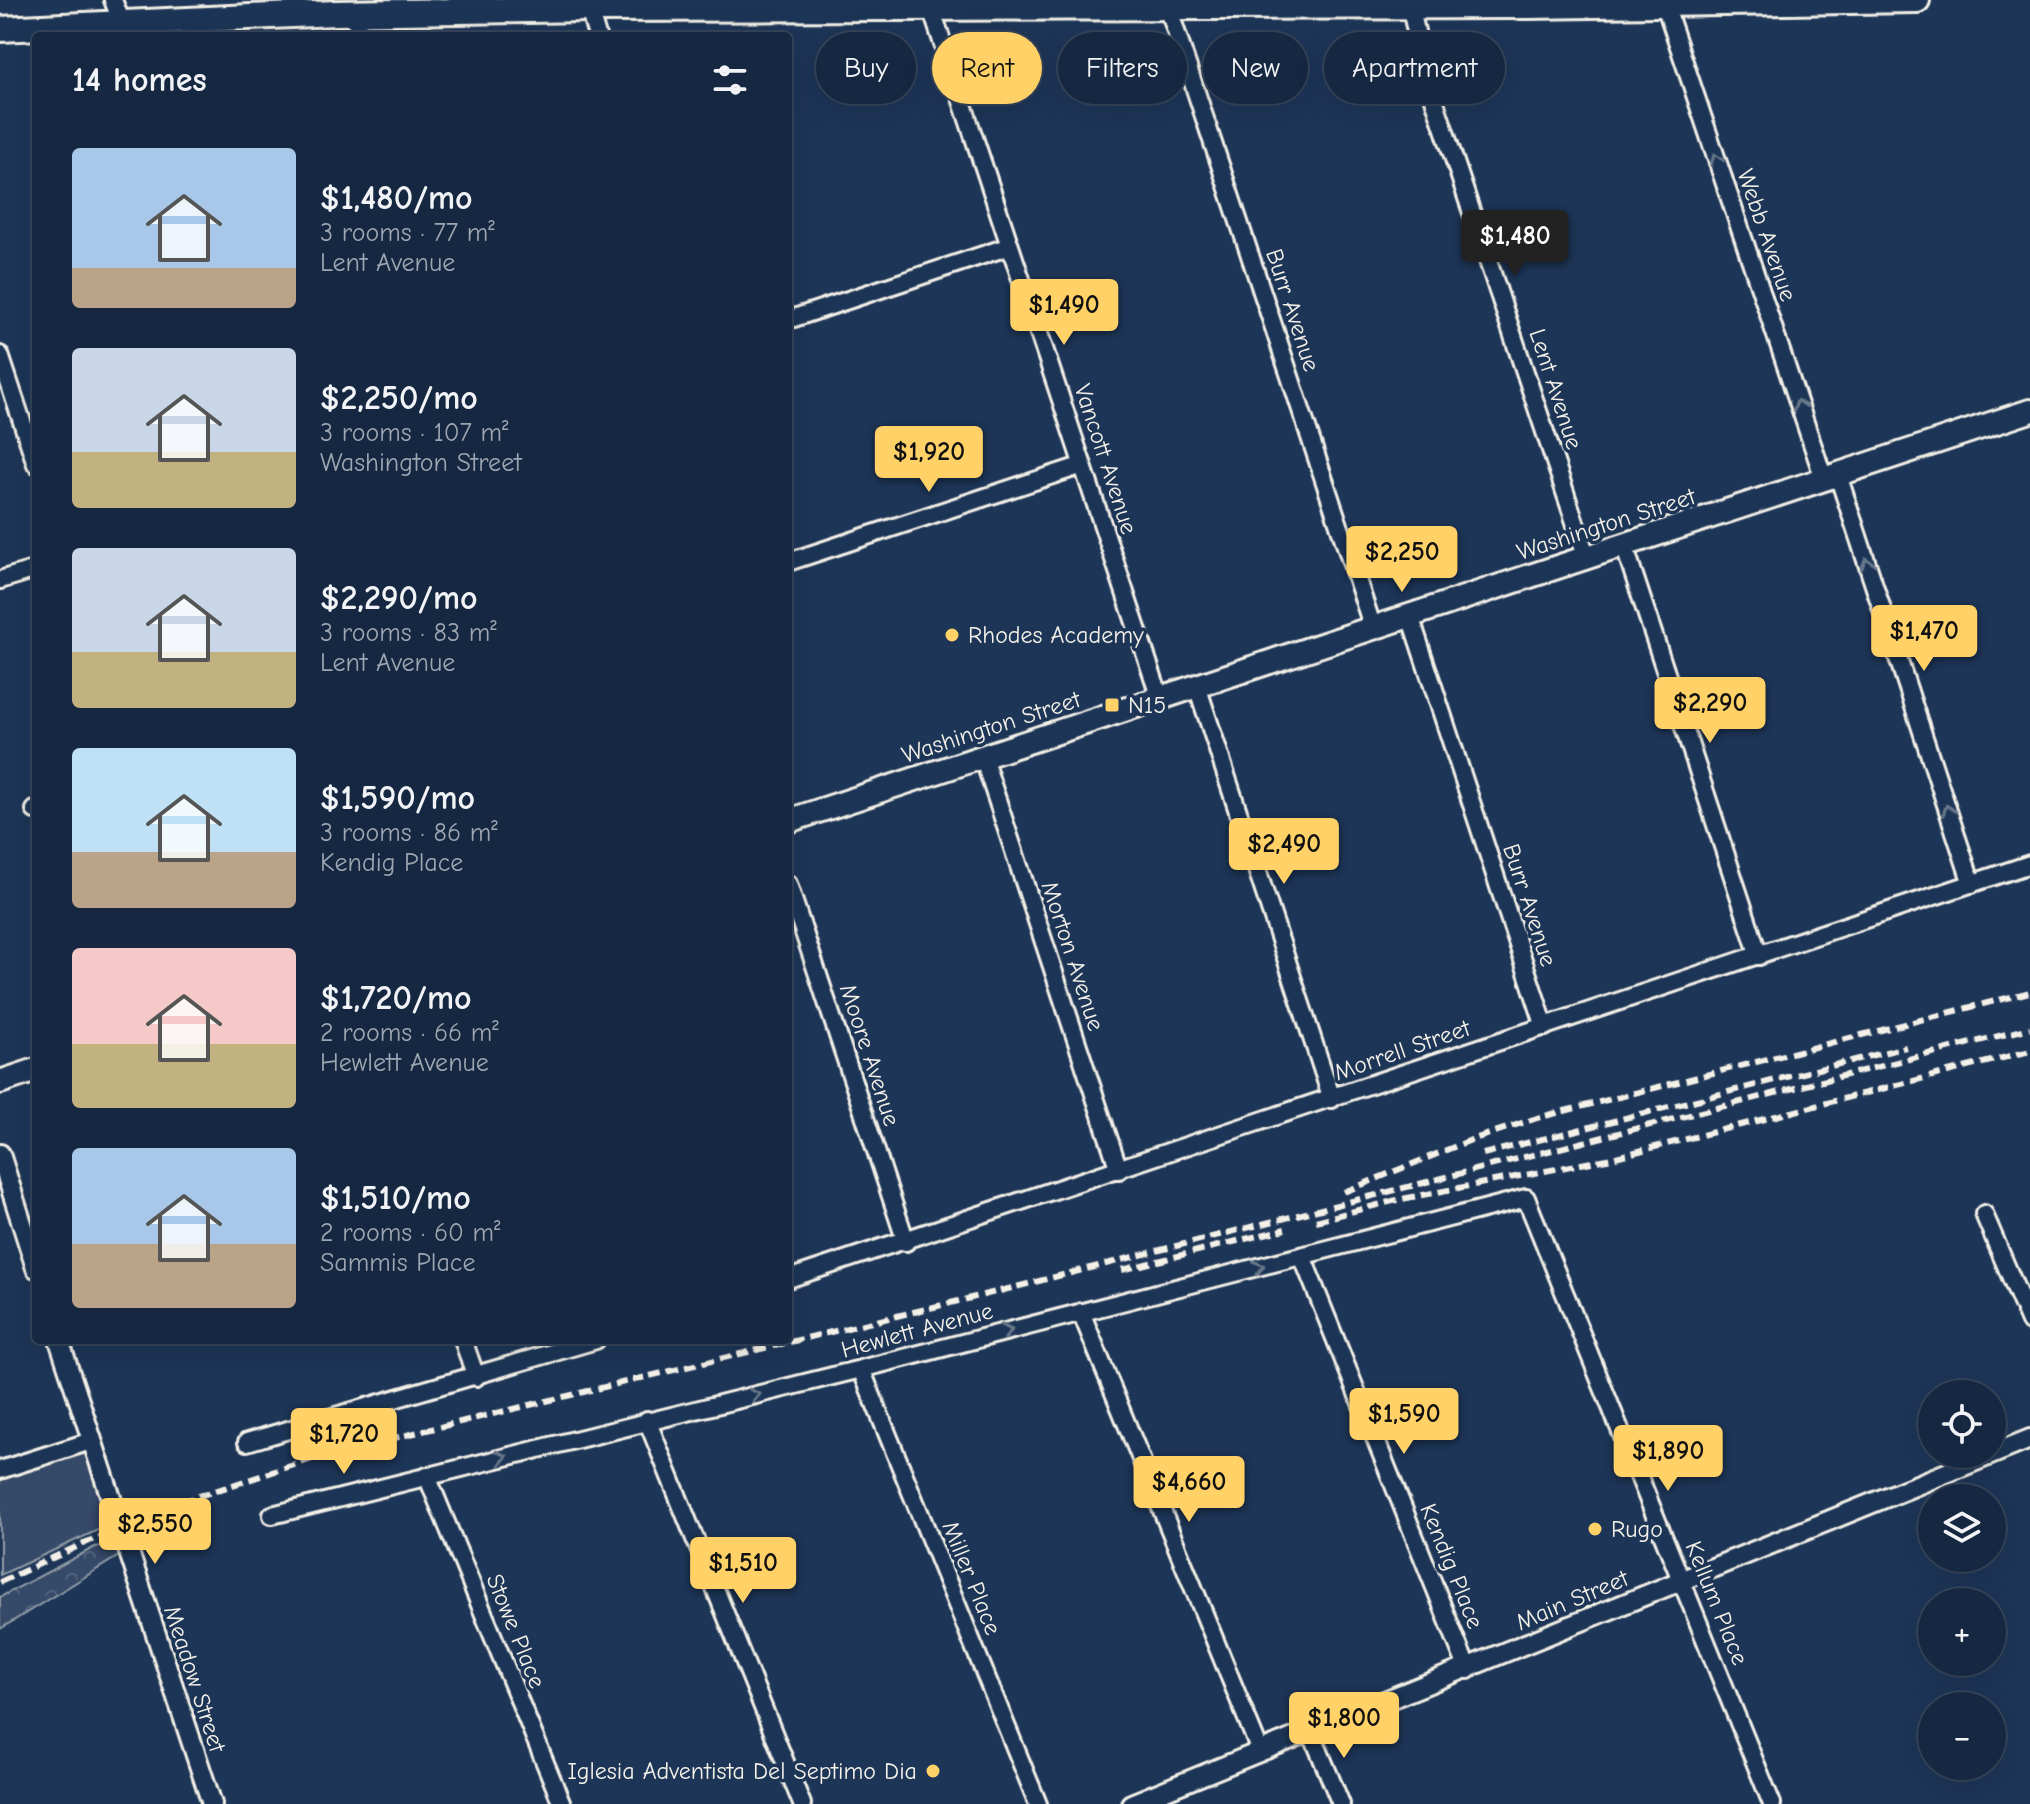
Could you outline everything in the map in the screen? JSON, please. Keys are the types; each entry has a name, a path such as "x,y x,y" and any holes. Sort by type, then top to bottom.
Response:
{"main road":[{"path":"0,29 124,30 345,16 676,4 931,8 1409,3 1665,5 1917,0"},
{"name":"Washington Street","path":"792,820 2030,411"},
{"path":"0,1082 32,1071"}],"street":[{"path":"113,0 124,30"},
{"name":"Lent Avenue","path":"1409,3 1425,72 1587,558"},
{"name":"Webb Avenue","path":"1665,5 1972,884"},
{"name":"Burr Avenue","path":"1168,7 1373,628"},
{"name":"Vancott Avenue","path":"931,8 1160,698"},
{"path":"589,9 596,32"},
{"path":"792,319 1010,246"},
{"path":"0,355 32,452"},
{"path":"792,561 1083,465"},
{"path":"1624,545 1759,956"},
{"path":"0,580 32,570"},
{"name":"Burr Avenue","path":"1410,616 1545,1027"},
{"path":"1197,686 1332,1099"},
{"name":"Morton Avenue","path":"983,757 1119,1170"},
{"name":"Morrell Street","path":"792,1278 2030,864"},
{"name":"Moore Avenue","path":"792,896 906,1242"},
{"path":"0,1154 32,1255"},
{"name":"Hewlett Avenue","path":"272,1515 861,1369 1526,1198"},
{"name":"Kellum Place","path":"1526,1198 1772,1804"},
{"path":"1984,1214 2030,1322"},
{"name":"Kendig Place","path":"1302,1256 1468,1670"},
{"path":"1081,1312 1260,1751"},
{"name":"Meadow Street","path":"60,1344 212,1804"},
{"path":"464,1344 476,1377"},
{"path":"247,1442 583,1344"},
{"name":"Miller Place","path":"861,1369 1038,1804"},
{"path":"647,1420 802,1804"},
{"name":"Main Street","path":"1131,1804 1468,1670 2030,1439"},
{"path":"0,1470 91,1441"},
{"name":"Stowe Place","path":"427,1476 562,1804"},
{"path":"1311,1732 1341,1804"}],"green space":[{"path":"92,1440 120,1520 0,1575 0,1470"},
{"path":"127,1542 130,1549 0,1629 0,1597 95,1547"}],"railway":[{"path":"1344,1192 1471,1140 1537,1118 2030,992"},
{"path":"792,1341 2030,1028"},
{"path":"1483,1154 1906,1047"},
{"path":"1316,1221 1397,1200 1612,1158 2030,1051"},
{"path":"1122,1270 1285,1229"},
{"path":"0,1582 157,1510 324,1455 782,1344"}],"place":[{"name":"Rhodes Academy","path":"952,635"},
{"name":"N15","path":"1112,705"},
{"name":"Rugo","path":"1595,1529"},
{"name":"Iglesia Adventista Del Septimo Dia","path":"933,1771"}]}
